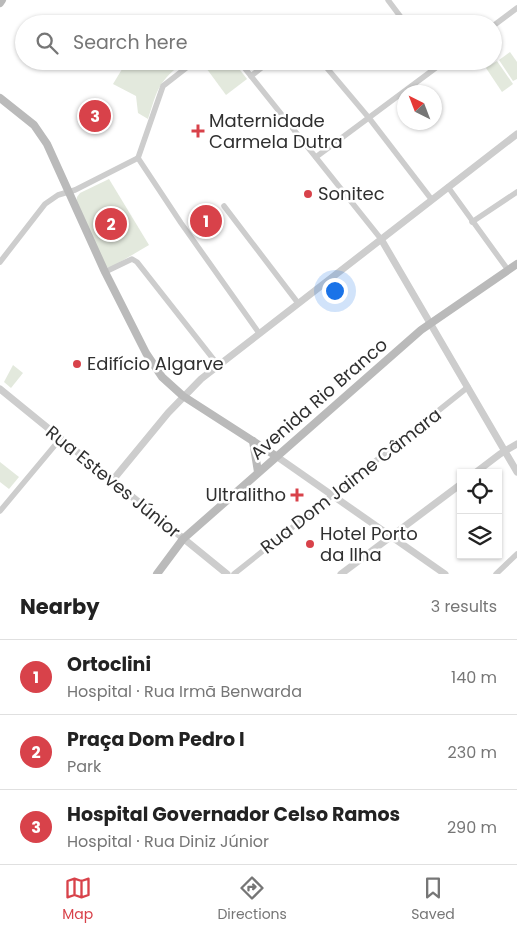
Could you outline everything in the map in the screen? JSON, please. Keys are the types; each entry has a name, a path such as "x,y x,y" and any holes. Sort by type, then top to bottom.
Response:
{"main road":[{"path":"0,98 34,124 53,154 105,272 156,370 183,396 276,456"},
{"name":"Avenida Rio Branco","path":"157,574 183,539 430,322 517,264"},
{"path":"253,441 258,472"}],"street":[{"path":"388,0 399,15"},
{"path":"502,19 517,8"},
{"path":"0,262 45,204 58,195 69,192 138,158 163,86 183,70"},
{"path":"247,70 381,239 517,472"},
{"path":"251,76 259,70"},
{"path":"329,70 432,200"},
{"path":"316,158 429,70"},
{"path":"112,481 183,396 218,365 517,134"},
{"path":"138,158 181,223 260,333"},
{"path":"448,188 508,270"},
{"path":"472,222 517,192"},
{"path":"224,206 298,303"},
{"path":"105,272 132,259 138,262 218,365"},
{"name":"Rua Dom Jaime Câmara","path":"234,574 468,387"},
{"name":"Rua Esteves Júnior","path":"0,389 226,574"},
{"path":"0,511 60,438"},
{"path":"480,469 517,444"},
{"path":"276,456 444,574"},
{"path":"344,573 457,487"},
{"path":"496,574 517,554"}],"shaded area":[{"path":"510,52 517,62 517,79 513,81 502,64 502,58"},
{"path":"502,68 513,84 502,92 487,70 502,70"},
{"path":"122,70 175,70 160,86 148,119 138,113 136,96 113,84"},
{"path":"208,70 240,70 247,79 226,95"},
{"path":"109,179 149,245 110,268 105,267 76,202 80,193"},
{"path":"13,365 23,373 11,388 4,382"},
{"path":"0,462 19,477 9,489 0,482"}],"place":[{"name":"Hospital Governador Celso Ramos","path":"95,116"},
{"name":"Maternidade Carmela Dutra","path":"198,131"},
{"name":"Sonitec","path":"308,194"},
{"name":"Ortoclini","path":"206,221"},
{"name":"Praça Dom Pedro I","path":"111,224"},
{"name":"Edifício Algarve","path":"77,364"},
{"name":"Ultralitho","path":"297,495"},
{"name":"Hotel Porto da Ilha","path":"310,544"}]}
